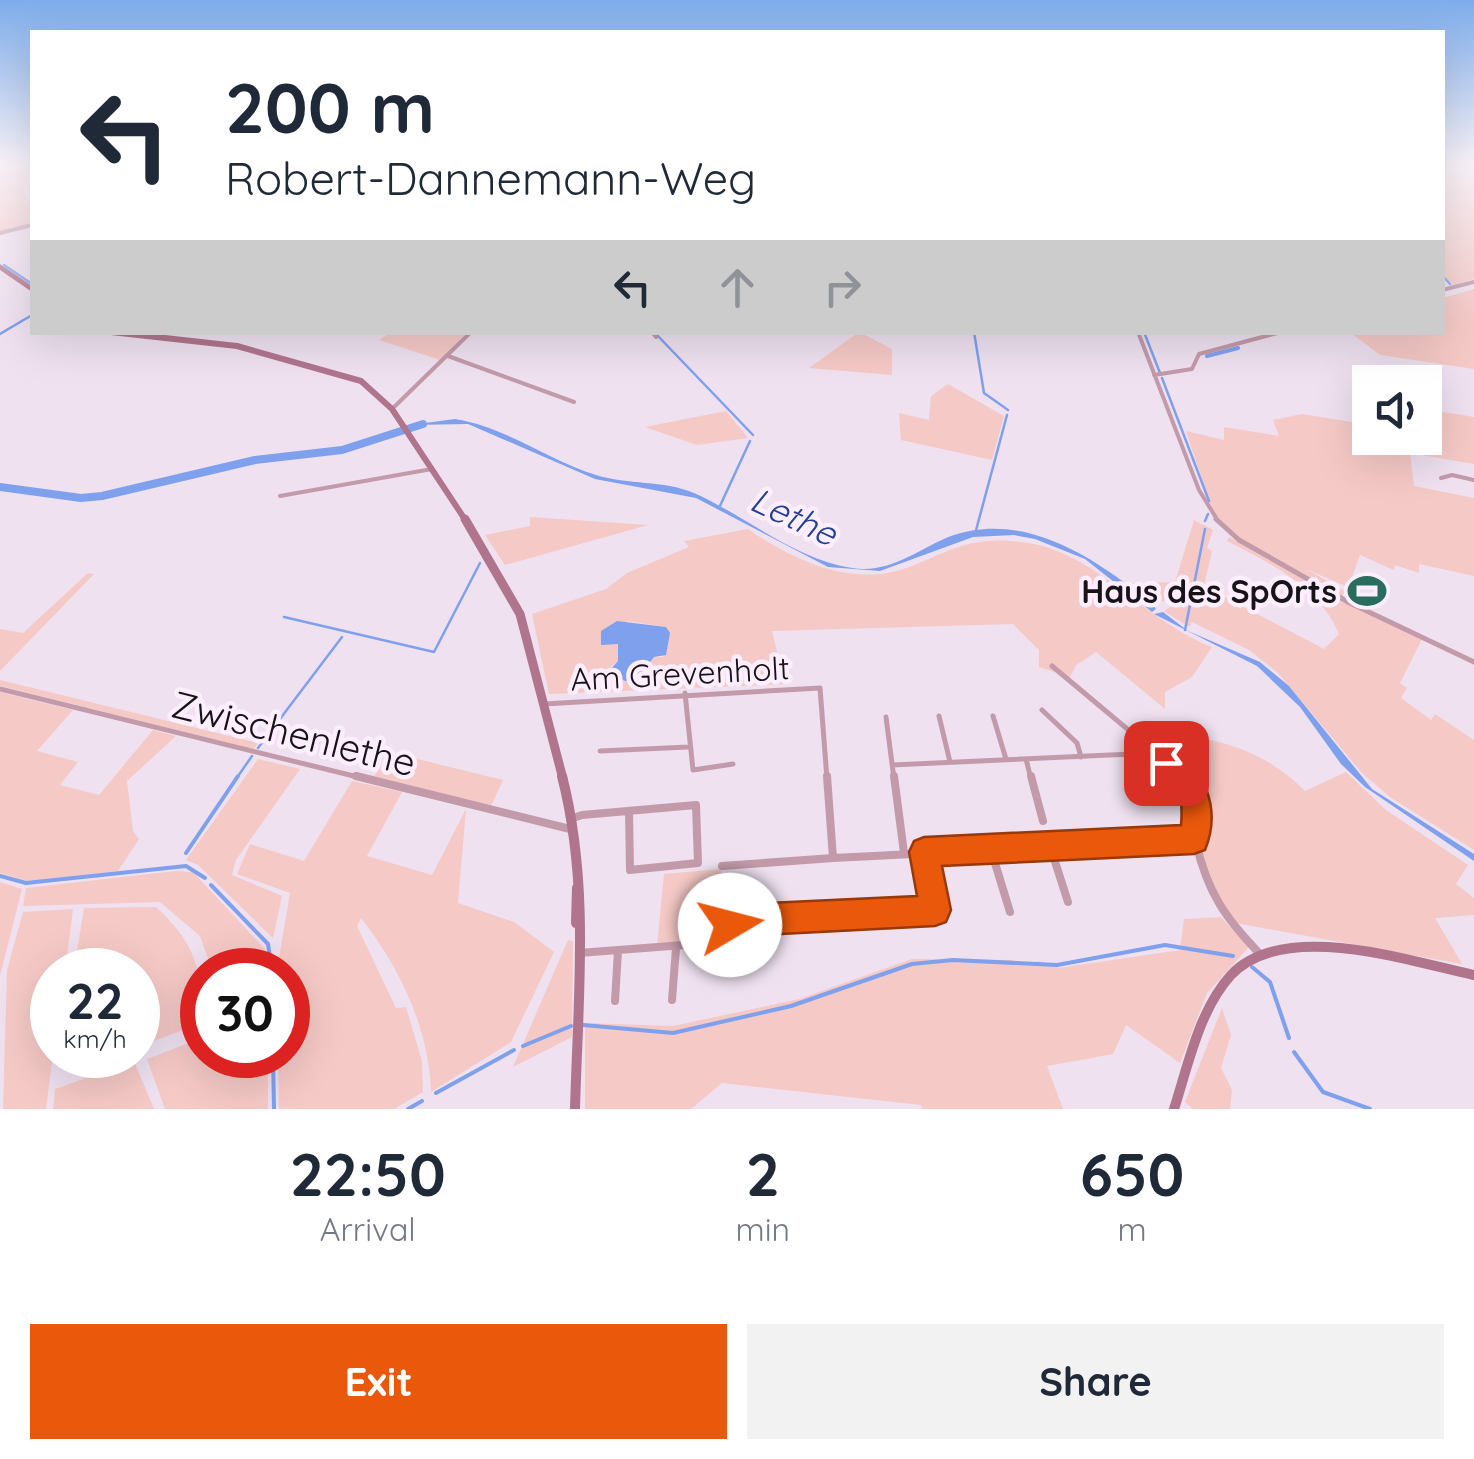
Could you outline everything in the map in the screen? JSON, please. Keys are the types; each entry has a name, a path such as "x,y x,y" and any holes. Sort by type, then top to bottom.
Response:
{"street":[{"path":"0,233 30,226"},
{"path":"0,267 30,288"},
{"path":"1445,289 1474,282"},
{"path":"138,335 237,346 339,373 371,388 406,428 510,591 574,822 580,878 575,1109"},
{"path":"182,340 190,335"},
{"path":"392,409 468,335"},
{"path":"1139,335 1206,506 1234,536 1350,604 1474,662"},
{"path":"1154,376 1192,370 1200,354 1270,335"},
{"path":"448,356 574,402"},
{"path":"280,496 432,469"},
{"path":"1441,478 1452,475 1474,480"},
{"path":"1052,666 1187,779 1197,802 1194,840 1222,914 1261,955"},
{"name":"Am Grevenholt","path":"544,704 820,688 833,858"},
{"name":"Zwischenlethe","path":"0,689 574,822"},
{"path":"686,694 693,770 733,764"},
{"path":"1042,710 1077,743 1082,757"},
{"path":"939,716 950,762"},
{"path":"993,716 1006,759"},
{"path":"886,717 904,852"},
{"path":"600,751 688,747"},
{"path":"892,765 1154,753"},
{"path":"1026,759 1043,821"},
{"path":"574,822 629,811 696,806 698,863 630,870 629,811"},
{"path":"722,866 904,852 1194,840"},
{"path":"1050,846 1068,902"},
{"path":"991,850 1010,912"},
{"path":"578,946 618,951 676,948 697,944 745,920 935,910 924,852"},
{"path":"1174,1109 1215,999 1233,972 1261,955 1308,945 1474,975"},
{"path":"672,1000 676,948"},
{"path":"615,1001 618,951"}],"shaded area":[{"path":"0,217 30,217 30,224 0,232"},
{"path":"1445,217 1474,217 1474,279 1453,285 1445,276"},
{"path":"1474,289 1474,369 1380,355 1354,335 1445,335 1445,297"},
{"path":"386,335 464,335 440,360 379,340"},
{"path":"855,335 865,335 892,349 892,375 809,368"},
{"path":"948,384 1004,416 992,460 901,440 899,413 929,420 931,396"},
{"path":"726,411 748,438 697,445 645,427"},
{"path":"1442,412 1474,417 1474,464 1422,455 1442,455"},
{"path":"1302,414 1352,422 1352,455 1410,455 1414,486 1474,498 1474,576 1419,564 1419,573 1395,565 1394,570 1360,555 1348,587 1308,570 1345,591 1342,596 1239,538 1213,512 1186,431 1224,440 1224,427 1279,436 1273,420"},
{"path":"530,517 648,525 505,565 485,535 530,526"},
{"path":"1194,520 1213,530 1207,548 1212,551 1204,586 1324,649 1339,634 1319,602 1292,578 1227,541 1229,537 1422,639 1400,683 1407,688 1401,698 1431,720 1435,714 1474,740 1474,850 1390,797 1362,773 1278,673 1249,650 1192,622 1189,627 1164,611 1183,599 1181,595 1155,604 1130,583 1175,582"},
{"path":"748,529 785,552 826,569 869,575 912,566 976,542 1021,542 1073,558 1164,621 1212,647 1192,677 1165,692 1165,709 1096,652 1076,665 1070,677 1039,667 1039,650 1013,624 772,631 785,684 549,694 532,614 606,589 627,573 689,547 684,541","holes":["627,621 666,627 663,657 654,657 644,675 610,667 618,661 618,643"]},
{"path":"88,573 94,574 0,671 0,629 23,633"},
{"path":"0,680 258,743 254,749 0,686"},
{"path":"0,692 73,710 37,751 78,762 60,785 99,795 153,730 176,736 127,781 133,831 139,839 118,871 27,881 0,873"},
{"path":"1211,740 1262,759 1305,791 1346,772 1386,810 1468,865 1456,884 1474,898 1474,915 1435,918 1462,964 1235,923 1216,898 1203,865 1195,830 1194,792 1167,760 1185,742"},
{"path":"393,753 503,780 491,806 374,776"},
{"path":"258,759 300,769 236,860 232,875 282,896 273,938 198,865 186,860"},
{"path":"352,781 402,792 367,856 432,875 466,809 458,903 514,922 554,952 511,1042 431,1092 425,1045 410,1000 388,957 361,918 357,926 396,1008 406,1007 422,1061 423,1092 394,1109 279,1109 278,1078 310,1078 310,948 281,948 290,893 237,874 250,844 304,861"},
{"path":"721,869 722,926 696,940 657,946 664,874"},
{"path":"193,872 264,948 204,948 200,936 160,902 23,906 26,888"},
{"path":"0,882 22,889 0,976"},
{"path":"156,907 180,933 189,948 180,948 180,1031 160,1039 160,948 78,948 84,908"},
{"path":"73,909 68,948 30,948 30,1078 50,1078 46,1109 3,1109 7,970 23,912"},
{"path":"1221,917 1249,947 1207,993 1180,1063 1126,1025 1113,1054 1047,1066 1063,1109 922,1109 921,1105 722,1083 691,1109 585,1109 585,1023 673,1026 799,999 912,959 1012,960 1015,966 1040,961 1059,968 1180,950 1184,919"},
{"path":"568,940 573,941 572,1037 513,1067"},
{"path":"1222,1008 1231,1035 1221,1068 1232,1090 1230,1109 1193,1109 1185,1102"},
{"path":"180,1046 180,1078 268,1078 268,1109 165,1109 154,1078 160,1078 160,1054"},
{"path":"86,1078 141,1078 154,1109 53,1109 55,1089"}],"water":[{"path":"455,419 492,429 596,475 694,493 790,546 831,563 852,568 879,567 974,530 1019,531 1083,555 1140,593 1156,609 1152,612 1085,559 1035,539 1014,535 973,537 880,571 828,567 696,498 595,479 468,424 410,425"},
{"path":"1163,612 1188,631 1260,662 1289,686 1372,789 1474,854 1474,861 1365,787 1341,764 1300,707 1257,666 1154,614"},
{"path":"617,621 666,627 670,633 666,655 654,657 637,680 625,681 609,671 618,661 618,644 601,645 601,631"}],"waterway":[{"path":"4,265 30,283"},
{"path":"1445,278 1450,284"},
{"path":"0,334 30,316"},
{"path":"657,335 753,435"},
{"path":"974,335 984,393 1008,410"},
{"path":"1145,335 1160,373"},
{"path":"1207,356 1238,348"},
{"path":"1162,378 1209,501"},
{"path":"975,534 1007,415"},
{"name":"Lethe","path":"0,487 81,498 102,496 255,460 342,450 423,424"},
{"path":"719,508 750,441"},
{"path":"1205,521 1208,514"},
{"path":"1185,630 1205,529"},
{"path":"284,617 434,652 480,563"},
{"path":"258,748 342,637"},
{"path":"236,779 252,756"},
{"path":"186,853 238,776"},
{"path":"0,876 26,883 186,866 205,878"},
{"path":"211,885 269,948"},
{"path":"583,1025 673,1033 791,1006 912,964 953,960 1057,965 1165,945 1233,956"},
{"path":"1252,967 1270,982 1289,1038"},
{"path":"523,1046 571,1026"},
{"path":"436,1093 514,1050"},
{"path":"1294,1052 1323,1092 1370,1109"},
{"path":"273,1078 274,1109"},
{"path":"408,1109 422,1101"}],"place":[{"name":"Haus des SpOrts","path":"1367,591"}],"route":[{"path":"730,925 745,920 935,910 924,852 1194,840 1197,802 1187,779 1166,763"}]}
